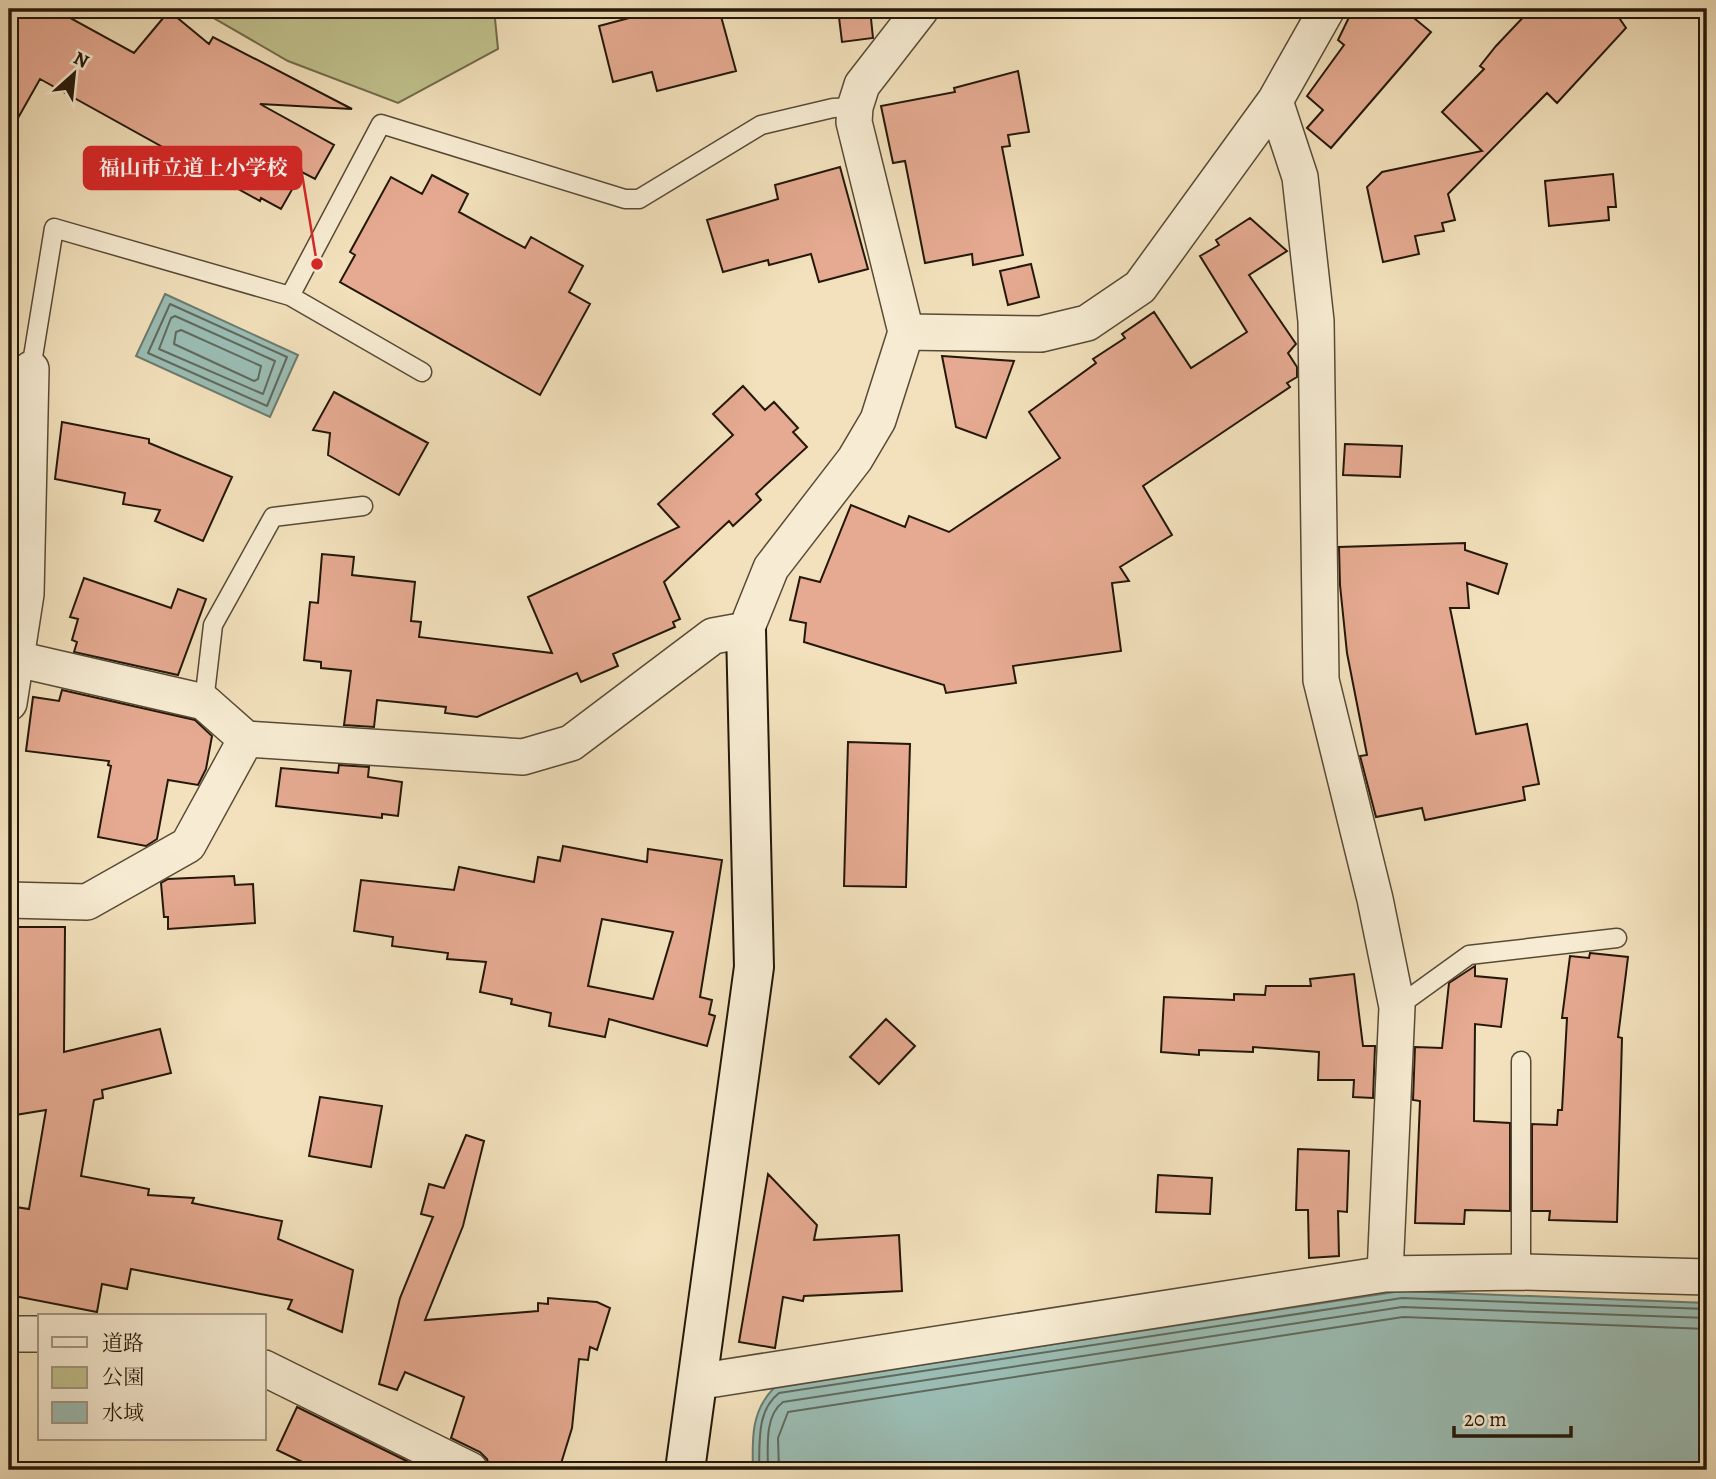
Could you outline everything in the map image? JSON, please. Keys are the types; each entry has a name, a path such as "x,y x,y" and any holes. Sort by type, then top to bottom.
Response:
{"street":[{"path":"685,1470 754,967 746,630 771,568 855,458 878,420 906,332 854,122 855,107 862,85 921,9"},
{"path":"906,332 1041,334 1087,323 1140,287 1275,101 1326,9"},
{"path":"1275,101 1300,177 1317,321 1321,680 1375,899 1397,1007 1385,1274"},
{"path":"9,703 17,659 24,383"},
{"path":"17,659 204,702 246,739 523,757 571,743 713,636 746,630"},
{"path":"9,900 87,902 188,845 246,739"},
{"path":"696,1382 1385,1274 1521,1272 1707,1278"},
{"path":"9,1334 38,1334"},
{"path":"266,1369 470,1470"}],"lane":[{"path":"290,296 382,124 625,199 639,198 761,125 833,108 855,107"},
{"path":"24,383 54,228 290,296 422,372"},
{"path":"204,702 213,625 273,517 363,506"},
{"path":"1397,1007 1469,955 1617,938"},
{"path":"1521,1061 1521,1272"}],"green space":[{"path":"198,9 494,9 498,49 398,103 288,61"}],"water":[{"path":"165,294 298,355 270,417 136,356"},
{"path":"1401,1291 1707,1303 1707,1470 753,1470 753,1436 757,1415 775,1387"}],"building":[{"path":"9,9 54,9 134,53 169,11 209,44 213,37 352,109 260,104 334,145 315,179 302,172 281,209 261,198 260,201 40,79 9,134"},
{"path":"663,9 719,9 736,71 657,91 652,72 613,82 599,26"},
{"path":"838,9 870,9 873,38 842,42"},
{"path":"1353,9 1403,9 1431,32 1331,148 1307,128 1323,110 1307,96 1344,45 1338,40"},
{"path":"1531,9 1613,9 1626,28 1557,103 1547,93 1448,194 1455,220 1442,223 1444,231 1415,236 1419,254 1383,262 1367,187 1382,172 1482,151 1442,112 1484,69 1480,66"},
{"path":"1018,71 1029,132 1008,135 1010,146 1002,147 1023,255 973,265 972,254 925,263 905,161 893,163 881,106 955,92 954,88"},
{"path":"840,167 868,269 819,282 811,254 769,265 768,260 723,272 707,220 778,199 775,185"},
{"path":"1613,174 1616,207 1608,207 1609,220 1549,226 1545,181"},
{"path":"432,175 468,194 459,212 525,248 531,237 583,266 569,292 590,304 540,395 340,282 355,255 350,252 391,177 422,194"},
{"path":"1250,218 1287,251 1249,275 1296,344 1288,353 1297,367 1297,377 1287,383 1290,387 1143,486 1172,535 1120,567 1129,581 1112,583 1121,651 1013,666 1016,683 946,693 944,685 804,642 806,623 790,620 800,577 820,582 851,505 905,527 909,516 949,532 1060,458 1029,412 1096,363 1093,359 1125,338 1122,334 1154,312 1191,368 1247,332 1200,256 1219,245 1216,240"},
{"path":"1031,264 1039,297 1008,305 1000,271"},
{"path":"942,356 1014,361 986,438 956,427"},
{"path":"743,386 765,410 774,402 798,428 793,432 807,447 756,494 761,500 733,526 729,521 664,582 680,619 673,622 675,627 613,654 618,666 581,682 577,673 477,717 445,713 446,707 377,700 374,727 344,725 351,671 321,668 321,662 304,660 310,602 318,603 322,554 354,557 352,575 415,582 411,621 421,622 419,637 552,653 528,597 679,527 658,504 733,435 713,414"},
{"path":"334,392 428,443 399,495 328,455 330,433 313,430"},
{"path":"62,422 149,439 149,443 232,477 203,541 155,521 160,510 123,504 125,493 55,479"},
{"path":"1345,444 1402,446 1400,477 1343,475"},
{"path":"1465,543 1465,550 1507,564 1498,594 1467,583 1469,608 1450,608 1476,734 1527,724 1539,784 1523,787 1525,800 1425,820 1422,808 1376,817 1360,756 1367,755 1347,653 1339,547"},
{"path":"84,578 171,608 178,589 206,599 178,675 74,652 77,642 72,640 78,619 70,617"},
{"path":"62,690 195,720 212,736 206,769 198,785 168,780 157,839 146,846 98,837 111,766 108,765 109,761 26,751 33,697 59,701"},
{"path":"848,742 910,744 906,887 844,886"},
{"path":"339,765 369,767 368,777 402,782 398,816 382,814 382,818 276,806 281,768 338,773"},
{"path":"563,846 647,862 648,849 722,860 700,997 712,1000 709,1014 715,1016 707,1046 609,1019 605,1037 549,1026 551,1013 511,1004 512,999 480,992 486,962 447,959 448,953 392,946 393,937 354,931 361,880 454,890 459,867 534,882 538,857 560,861","holes":["602,919 673,932 653,999 588,986"]},
{"path":"234,876 235,885 253,884 255,923 168,929 168,917 164,917 161,883 168,879"},
{"path":"9,927 65,927 64,1052 160,1029 171,1073 102,1090 103,1098 94,1100 81,1176 149,1189 148,1195 194,1198 192,1203 282,1221 278,1239 353,1270 342,1332 288,1309 292,1300 131,1269 127,1289 102,1284 97,1312 9,1295 9,1206 29,1209 46,1110 9,1116"},
{"path":"1590,953 1628,957 1618,1037 1622,1038 1617,1222 1549,1220 1550,1211 1532,1211 1532,1124 1557,1125 1558,1110 1562,1110 1567,1018 1562,1018 1570,956 1589,958"},
{"path":"1475,966 1475,976 1507,979 1501,1027 1475,1024 1474,1121 1510,1123 1510,1211 1465,1210 1464,1224 1415,1223 1420,1101 1413,1100 1415,1047 1442,1048 1449,983"},
{"path":"1354,974 1363,1046 1375,1046 1373,1098 1353,1097 1354,1080 1318,1080 1319,1052 1253,1047 1253,1052 1199,1050 1199,1055 1161,1052 1164,997 1234,1000 1234,994 1265,995 1266,986 1311,986 1310,979"},
{"path":"886,1019 915,1046 879,1084 850,1057"},
{"path":"320,1097 382,1106 371,1167 309,1156"},
{"path":"466,1135 484,1141 463,1226 425,1320 538,1311 538,1303 548,1304 548,1298 597,1302 610,1308 597,1350 590,1347 588,1360 579,1359 572,1428 559,1470 490,1470 487,1459 480,1452 451,1438 464,1397 405,1372 397,1390 379,1384 400,1298 433,1217 421,1214 429,1184 444,1188"},
{"path":"1298,1149 1349,1151 1347,1212 1338,1211 1339,1256 1309,1258 1308,1210 1296,1210"},
{"path":"768,1174 817,1225 814,1240 899,1235 902,1291 804,1296 803,1301 783,1297 775,1348 739,1342"},
{"path":"1158,1175 1212,1178 1210,1214 1156,1212"},
{"path":"297,1407 425,1470 319,1470 277,1450"}],"place":[{"name":"福山市立道上小学校","path":"317,264"}]}
